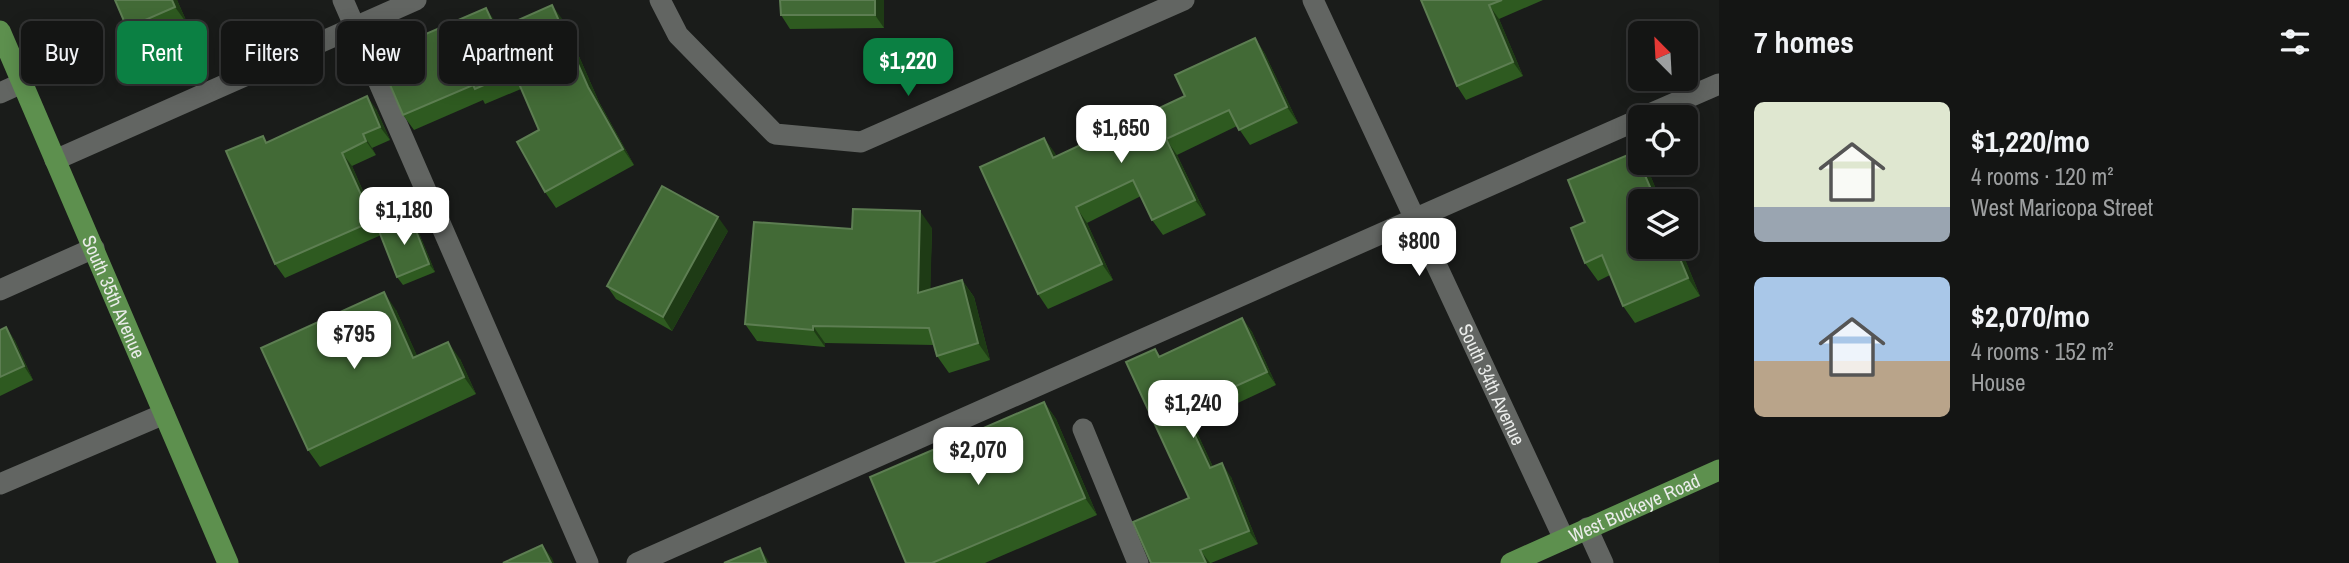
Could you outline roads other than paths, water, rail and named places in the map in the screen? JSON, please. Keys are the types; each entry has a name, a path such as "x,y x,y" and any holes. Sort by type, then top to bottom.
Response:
{"main road":[{"name":"South 35th Avenue","path":"0,32 21,81"},
{"name":"South 35th Avenue","path":"22,84 228,563"},
{"name":"West Buckeye Road","path":"1511,563 1719,470"}],"street":[{"path":"343,0 352,21"},
{"path":"372,21 416,0"},
{"path":"660,0 678,35 775,134 861,142 1184,0"},
{"name":"South 34th Avenue","path":"1313,0 1564,539"},
{"path":"55,160 337,37"},
{"path":"0,93 21,83"},
{"path":"379,84 588,563"},
{"path":"1671,105 1719,84"},
{"path":"637,563 1628,124"},
{"path":"0,290 93,248"},
{"path":"0,484 164,414"},
{"path":"1083,429 1138,563"},
{"path":"1587,528 1603,563"}]}
